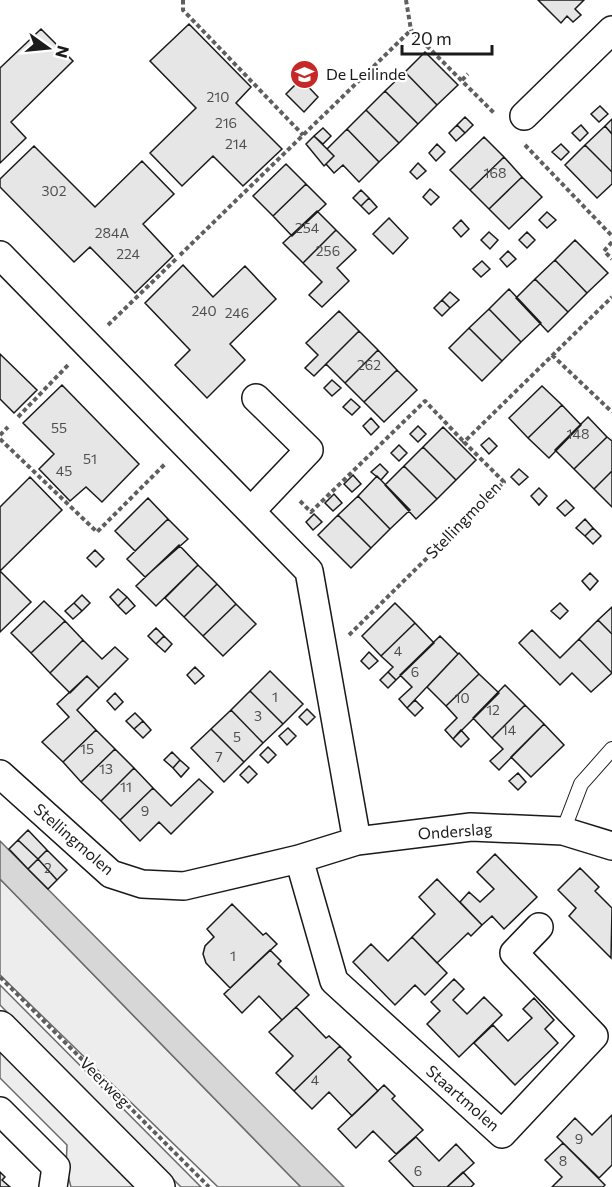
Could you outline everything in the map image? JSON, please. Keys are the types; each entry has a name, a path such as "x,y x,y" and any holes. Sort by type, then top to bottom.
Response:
{"street":[{"path":"524,116 612,30"},
{"path":"0,255 309,571 357,841"},
{"path":"251,511 309,450 256,398"},
{"name":"Stellingmolen","path":"0,774 111,874 142,884 184,886 299,859"},
{"name":"Onderslag","path":"299,859 357,841 471,827 563,831 612,846"},
{"name":"Staartmolen","path":"299,859 333,981 502,1134 594,1036 514,953 538,927"},
{"path":"0,1028 158,1187"},
{"path":"0,1111 56,1167 53,1187"}],"lane":[{"path":"563,831 581,784 612,749"}],"path":[{"path":"183,0 183,10 303,135"},
{"path":"180,255 411,30"},
{"path":"462,80 468,74"},
{"path":"612,242 604,251 612,259"},
{"path":"280,481 310,512 425,401 464,442 612,297"},
{"path":"552,355 612,412"},
{"path":"8,427 0,437 97,532 185,444"},
{"name":"Stellingmolen","path":"324,660 504,482 464,442"},
{"name":"Veerweg","path":"0,977 209,1187"}],"shaded area":[{"path":"0,841 344,1187 301,1187 290,1176 0,879"},
{"path":"0,879 301,1187 218,1187 0,975"},
{"path":"0,985 201,1187 181,1187 0,1005"},
{"path":"0,1048 138,1187 71,1187 66,1168 67,1145 0,1078"}],"building":[{"path":"538,0 584,0 575,9 581,15 573,22 567,16 561,23"},
{"path":"189,24 251,87 236,103 282,149 243,186 213,156 182,186 150,153 196,108 150,61"},
{"path":"41,29 73,61 11,122 26,138 0,163 0,68"},
{"path":"425,52 458,85 437,105 405,72"},
{"path":"405,72 437,105 418,124 385,91"},
{"path":"301,79 318,97 304,112 286,94"},
{"path":"385,91 418,124 399,143 366,110"},
{"path":"600,106 608,114 599,122 591,114"},
{"path":"366,110 399,143 379,162 347,129"},
{"path":"465,117 473,125 465,133 457,125"},
{"path":"612,119 612,134 605,126"},
{"path":"457,125 465,133 456,141 449,133"},
{"path":"581,125 588,133 580,141 572,133"},
{"path":"605,126 612,134 612,172 585,145"},
{"path":"323,128 331,136 323,144 314,136"},
{"path":"347,129 379,162 359,182 343,165 334,173 326,164 334,156 327,149"},
{"path":"314,136 334,156 324,166 306,144"},
{"path":"484,137 504,157 470,190 450,170"},
{"path":"437,144 445,152 436,161 429,153"},
{"path":"561,144 569,152 561,160 552,152"},
{"path":"585,145 612,172 612,184 597,198 565,165"},
{"path":"34,146 95,207 142,161 174,194 143,224 173,256 135,293 90,247 74,262 0,187 0,179"},
{"path":"504,157 522,177 489,209 470,190"},
{"path":"418,163 426,171 417,179 410,172"},
{"path":"286,164 306,184 273,216 253,196"},
{"path":"522,177 542,197 509,229 489,209"},
{"path":"306,184 326,204 292,236 273,216"},
{"path":"430,189 439,197 431,205 423,197"},
{"path":"361,190 369,198 361,206 353,198"},
{"path":"369,198 377,207 369,214 361,206"},
{"path":"317,211 336,230 303,263 283,243"},
{"path":"547,212 556,220 547,228 539,220"},
{"path":"389,218 408,238 393,254 373,234"},
{"path":"461,220 469,229 461,237 453,228"},
{"path":"336,230 356,250 337,268 349,281 322,307 309,295 322,282 303,263"},
{"path":"489,232 498,240 490,249 481,240"},
{"path":"527,232 535,240 527,248 519,240"},
{"path":"575,240 608,273 587,293 555,260"},
{"path":"508,251 516,259 507,267 500,259"},
{"path":"555,260 587,293 568,312 535,279"},
{"path":"482,261 490,269 481,277 473,269"},
{"path":"183,265 213,297 245,266 276,299 230,344 245,360 207,398 175,365 190,350 145,303"},
{"path":"535,279 568,312 548,332 516,298"},
{"path":"509,289 541,323 521,342 489,309"},
{"path":"450,292 459,300 450,308 442,300"},
{"path":"442,300 450,308 442,316 434,308"},
{"path":"489,309 521,342 502,361 469,328"},
{"path":"339,311 359,331 314,376 305,368 318,355 306,343"},
{"path":"469,328 502,361 482,381 449,348"},
{"path":"359,331 378,350 345,383 326,364"},
{"path":"378,350 397,370 364,402 345,383"},
{"path":"0,354 37,390 14,413 0,399"},
{"path":"397,370 417,390 384,422 364,402"},
{"path":"332,380 341,388 332,396 324,388"},
{"path":"62,385 139,464 102,502 86,487 70,501 39,469 54,454 23,423"},
{"path":"542,386 562,405 528,438 509,418"},
{"path":"351,399 360,407 352,415 343,407"},
{"path":"562,405 581,425 549,458 528,438"},
{"path":"588,417 607,437 574,469 555,450"},
{"path":"371,418 379,427 371,435 363,426"},
{"path":"418,426 426,434 418,442 410,434"},
{"path":"443,427 476,460 456,480 423,447"},
{"path":"607,437 612,441 612,471 594,489 574,469"},
{"path":"489,438 497,446 489,454 481,445"},
{"path":"399,445 407,453 399,461 391,453"},
{"path":"423,447 456,480 437,499 404,466"},
{"path":"380,464 388,472 381,480 371,472"},
{"path":"404,466 437,499 416,519 385,485"},
{"path":"519,469 528,477 519,485 511,477"},
{"path":"612,471 612,507 594,489"},
{"path":"353,475 361,484 352,492 344,484"},
{"path":"377,476 410,510 390,529 358,496"},
{"path":"30,477 62,510 0,571 0,507"},
{"path":"539,488 547,496 539,505 531,496"},
{"path":"334,494 342,503 333,511 325,503"},
{"path":"358,496 390,529 371,548 338,515"},
{"path":"148,498 168,519 135,551 115,531"},
{"path":"566,500 574,508 565,516 557,508"},
{"path":"314,514 322,522 313,530 306,522"},
{"path":"338,515 371,548 351,568 318,535"},
{"path":"168,519 188,539 145,577 127,559"},
{"path":"585,519 593,528 585,536 576,528"},
{"path":"593,528 601,536 593,544 585,536"},
{"path":"179,545 198,565 156,606 136,586"},
{"path":"95,550 104,559 96,567 87,558"},
{"path":"198,565 217,584 184,617 165,598"},
{"path":"0,571 31,602 0,632"},
{"path":"590,573 598,581 590,590 582,581"},
{"path":"217,584 236,604 203,636 184,617"},
{"path":"118,589 127,597 118,606 110,597"},
{"path":"82,595 90,603 82,611 74,603"},
{"path":"127,597 135,606 126,614 118,606"},
{"path":"44,601 65,621 31,653 11,633"},
{"path":"74,603 82,611 73,619 65,611"},
{"path":"395,603 415,623 381,656 362,636"},
{"path":"560,603 568,611 560,619 551,611"},
{"path":"236,604 256,624 223,656 203,636"},
{"path":"612,607 612,634 598,620"},
{"path":"598,620 612,634 612,673 579,639"},
{"path":"65,621 83,640 50,673 31,653"},
{"path":"415,623 434,643 396,680 388,672 393,667 381,656"},
{"path":"156,628 164,636 156,644 148,636"},
{"path":"532,630 560,658 579,639 612,673 591,692 572,673 560,685 519,643"},
{"path":"164,636 172,644 165,652 156,644"},
{"path":"440,636 458,654 407,708 399,699 412,687 400,675"},
{"path":"83,640 102,659 115,647 128,659 99,688 87,676 70,693 50,673"},
{"path":"369,652 378,661 369,669 361,661"},
{"path":"459,653 479,674 446,706 427,687"},
{"path":"195,667 204,676 195,684 187,675"},
{"path":"270,671 303,704 283,724 250,691"},
{"path":"388,672 396,680 388,688 380,680"},
{"path":"479,674 499,693 453,739 445,730 457,718 446,706"},
{"path":"87,676 99,688 77,710 96,730 63,762 42,742 69,717 57,704"},
{"path":"505,685 525,705 492,738 473,718"},
{"path":"250,691 283,724 263,743 231,710"},
{"path":"115,693 123,702 115,710 107,701"},
{"path":"415,700 423,708 415,716 407,708"},
{"path":"525,705 544,724 499,770 490,761 503,749 492,738"},
{"path":"307,709 315,717 307,725 299,717"},
{"path":"231,710 263,743 244,762 211,729"},
{"path":"135,713 143,721 134,729 126,721"},
{"path":"143,721 151,730 143,738 134,729"},
{"path":"544,724 564,745 531,777 511,757"},
{"path":"288,728 296,736 287,745 279,736"},
{"path":"211,729 244,762 224,782 191,748"},
{"path":"96,730 115,749 81,782 63,762"},
{"path":"461,730 469,739 461,747 453,739"},
{"path":"268,747 276,755 268,763 260,755"},
{"path":"115,749 134,768 101,801 81,782"},
{"path":"172,752 180,760 173,768 164,760"},
{"path":"180,760 189,768 181,777 173,768"},
{"path":"249,766 257,774 248,783 240,775"},
{"path":"134,768 153,788 120,820 101,801"},
{"path":"518,773 526,782 518,790 509,781"},
{"path":"199,779 213,792 171,834 159,822 140,841 120,820 153,788 171,806"},
{"path":"28,830 47,850 38,859 18,840"},
{"path":"18,840 38,859 28,869 9,849"},
{"path":"47,850 67,870 57,880 38,859"},
{"path":"495,854 537,897 504,929 492,916 482,925 460,902 469,892 480,902 494,889 477,872"},
{"path":"38,859 57,880 48,889 28,869"},
{"path":"580,868 599,887 595,891 612,908 611,958 569,916 576,908 558,890"},
{"path":"437,879 482,925 471,936 468,933 437,963 412,937 435,914 419,897"},
{"path":"232,904 263,935 266,933 277,944 230,988 206,963 203,954 205,946 214,937 207,929"},
{"path":"412,937 447,973 425,995 415,985 395,1005 353,962 371,944 388,961"},
{"path":"270,950 281,961 278,964 309,995 282,1020 259,996 242,1013 224,994"},
{"path":"454,979 464,989 453,1000 467,1014 484,997 502,1015 459,1057 427,1024 440,1011 431,1002"},
{"path":"534,998 554,1020 545,1029 558,1043 515,1085 474,1043 493,1025 508,1041 532,1018 523,1009"},
{"path":"296,1007 326,1038 329,1036 340,1046 294,1091 276,1073 293,1056 269,1032"},
{"path":"340,1046 351,1057 348,1060 378,1091 352,1116 329,1092 312,1109 294,1091"},
{"path":"384,1085 395,1096 392,1099 423,1130 396,1154 373,1131 356,1148 338,1129"},
{"path":"612,1115 612,1165 599,1178 557,1137 575,1118 592,1135"},
{"path":"416,1137 439,1161 456,1144 474,1163 447,1187 414,1187 389,1161"},
{"path":"563,1143 605,1185 603,1187 552,1187 562,1177 545,1160"},
{"path":"0,1172 5,1177 2,1180 10,1187 0,1187"},
{"path":"463,1172 474,1184 471,1187 447,1187"}],"place":[{"name":"De Leilinde","path":"305,74"}]}
